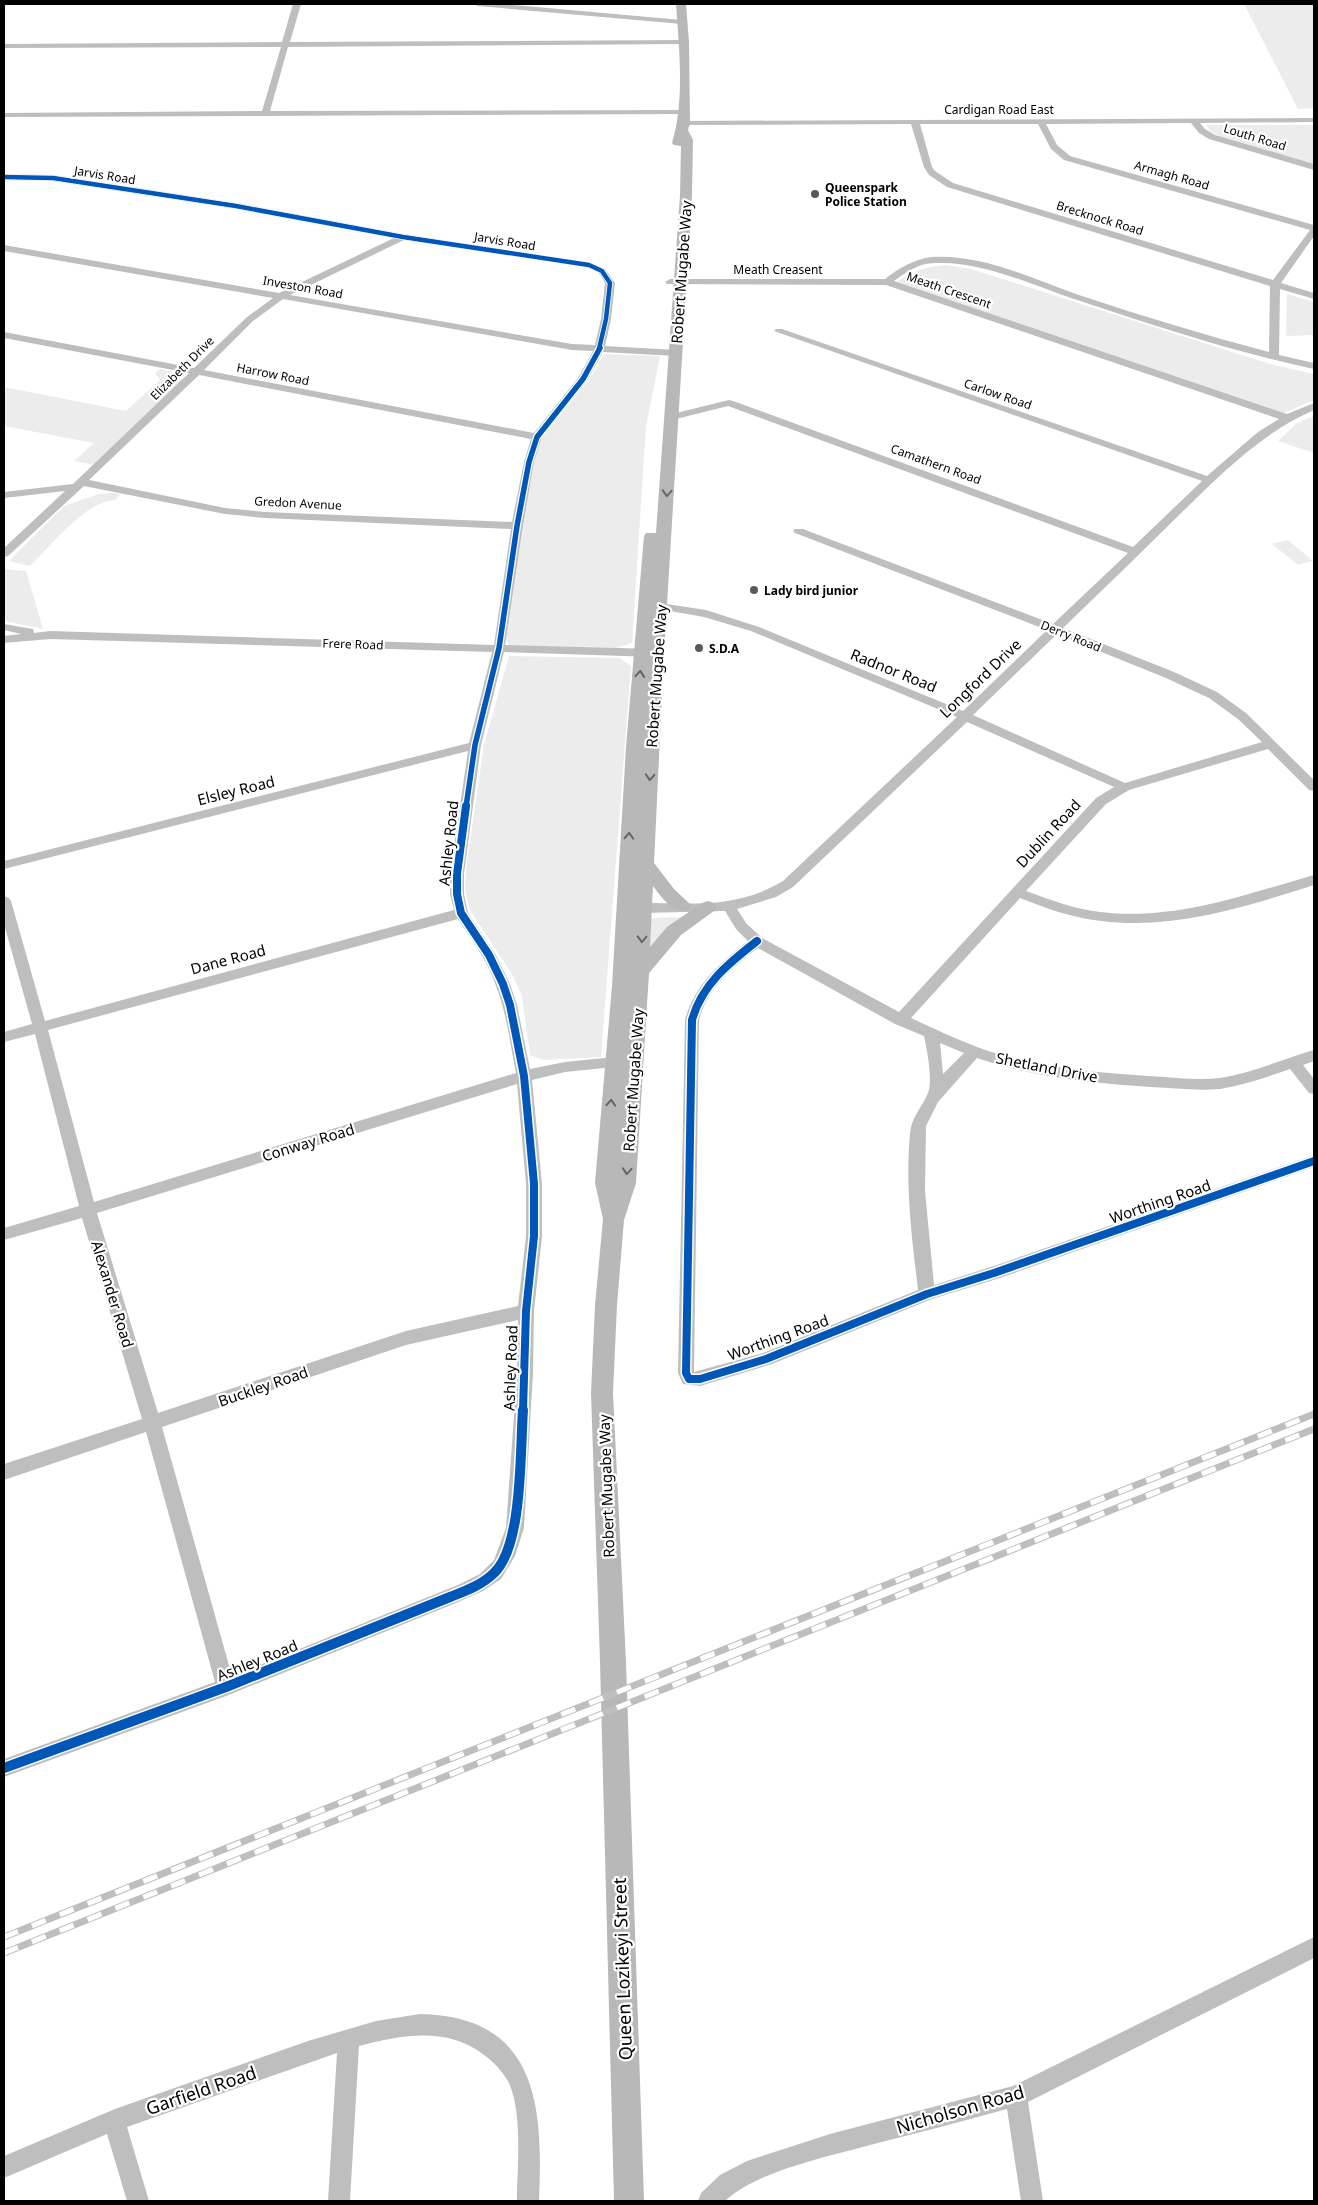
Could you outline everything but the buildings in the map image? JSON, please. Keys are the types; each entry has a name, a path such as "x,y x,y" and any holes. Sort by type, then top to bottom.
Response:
{"main road":[{"name":"Robert Mugabe Way","path":"613,1220 605,1183 621,986 627,866 649,653 672,353 675,282 687,163 687,140 683,127 684,42 681,4"},
{"name":"Robert Mugabe Way","path":"653,605 672,417 672,353"},
{"name":"Robert Mugabe Way","path":"615,1737 602,1393 606,1305 613,1220 626,1183 641,970 649,653"},
{"path":"645,864 668,893 683,906"},
{"path":"641,970 674,931 708,907"},
{"name":"Queen Lozikeyi Street","path":"615,1737 628,2201"}],"street":[{"path":"265,114 297,4"},
{"path":"478,4 682,22"},
{"path":"4,46 684,42"},
{"path":"4,115 683,112"},
{"name":"Cardigan Road East","path":"683,127 1314,120"},
{"name":"Louth Road","path":"1194,121 1202,131 1212,137 1314,167"},
{"name":"Armagh Road","path":"1041,122 1056,151 1067,158 1314,229"},
{"name":"Brecknock Road","path":"916,123 928,166 932,173 950,185 1314,296"},
{"name":"Jarvis Road","path":"4,177 53,178 236,206 403,237 589,266 598,269 607,276 610,283 606,319 599,350 583,379 537,437 529,462 517,526 499,648"},
{"path":"1274,357 1275,284 1314,229"},
{"name":"Elizabeth Drive","path":"4,554 197,372 250,319 281,296 403,237"},
{"name":"Investon Road","path":"4,248 562,346 599,350 672,353"},
{"name":"Meath Crescent","path":"887,282 910,265 921,262 949,260 963,262 1274,357 1314,366"},
{"name":"Meath Creasent","path":"675,282 887,282"},
{"name":"Meath Crescent","path":"887,282 1287,418"},
{"name":"Carlow Road","path":"779,331 1209,480"},
{"name":"Harrow Road","path":"4,335 537,437"},
{"name":"Camathern Road","path":"672,417 729,403 1134,552"},
{"name":"Longford Drive","path":"643,908 683,906 729,908 753,903 774,894 788,884 1209,480 1262,434 1287,418 1314,406"},
{"name":"Gredon Avenue","path":"4,495 78,484 226,511 264,516 517,526"},
{"name":"Derry Road","path":"799,531 1055,629 1170,675 1213,695 1242,716 1314,787"},
{"name":"Radnor Road","path":"653,605 717,616 755,629 965,716 1124,787"},
{"name":"Frere Road","path":"4,627 50,636"},
{"name":"Frere Road","path":"4,639 50,636 649,653"},
{"name":"Ashley Road","path":"4,1768 226,1687 450,1597 484,1582 501,1567 510,1552 515,1528 525,1373 526,1312 534,1228 534,1184 524,1076 510,1005 504,984 489,955 461,913 457,894 456,874 475,745 499,648"},
{"name":"Dublin Road","path":"900,1020 1100,801 1124,787 1270,744"},
{"name":"Elsley Road","path":"4,865 475,745"},
{"path":"623,940 637,913 643,908 634,893 627,866"},
{"path":"1016,892 1067,910 1106,917 1160,919 1204,913 1240,904 1314,880"},
{"name":"Alexander Road","path":"4,901 40,1027 88,1210 152,1423 226,1687"},
{"name":"Shetland Drive","path":"729,908 741,926 757,941 900,1020 974,1052 1031,1067 1110,1079 1202,1084 1221,1082 1293,1063 1314,1055"},
{"name":"Dane Road","path":"4,1037 461,913"},
{"name":"Worthing Road","path":"757,941 732,961 702,993 694,1006 692,1020 686,1373 689,1379 700,1379 766,1359 927,1294 994,1273 1314,1161"},
{"path":"931,1033 936,1063 936,1092"},
{"path":"927,1294 916,1178 917,1130 921,1118 936,1092 974,1052"},
{"name":"Conway Road","path":"4,1234 524,1076 566,1067 614,1062"},
{"path":"1293,1063 1314,1088"},
{"name":"Buckley Road","path":"4,1472 406,1338 526,1312"},
{"name":"Nicholson Road","path":"709,2201 728,2183 747,2172 830,2145 1016,2096 1314,1947"},
{"name":"Garfield Road","path":"4,2167 114,2120 349,2038 404,2027 440,2025 468,2033 493,2048 512,2066 524,2095 528,2128 528,2201"},
{"path":"339,2201 349,2038"},
{"path":"1016,2096 1032,2201"},
{"path":"114,2120 138,2201"}],"shaded area":[{"path":"1244,4 1314,4 1314,108 1298,109"},
{"path":"1206,125 1314,125 1314,164 1224,138 1211,132"},
{"path":"946,265 971,269 1270,364 1314,374 1314,400 1284,413 897,282 920,270"},
{"path":"1287,294 1314,302 1314,335 1286,336"},
{"path":"604,354 660,356 646,426 632,643 617,648 509,645 505,639 534,462 542,438 589,380"},
{"path":"160,369 178,373 182,376 181,382 94,465 74,461 94,443 4,426 4,387 126,411 160,380 155,373"},
{"path":"1314,416 1314,453 1278,441 1297,423"},
{"path":"99,494 120,494 116,500 105,502 81,516 30,566 9,561 64,506"},
{"path":"1288,540 1313,561 1298,565 1272,544"},
{"path":"4,569 26,571 43,629 4,621"},
{"path":"509,656 619,658 631,666 601,1057 543,1060 530,1055 522,996 512,974 470,910 465,891 466,868 484,745"},
{"path":"684,917 646,956 649,918"}],"railway":[{"path":"4,1937 1314,1414"},
{"path":"4,1953 1314,1429"}],"cycle path":[{"path":"4,177 53,178 236,206 403,237 589,265 602,271 610,283 606,319 599,350 583,379 537,437 529,462 517,526 499,648 475,745 457,874 457,894 461,913 489,955 503,984 510,1005 524,1076 534,1184 534,1236 526,1311 525,1373 515,1528 506,1556 501,1565 486,1579 450,1597 226,1687 4,1768"},
{"path":"757,941 708,985 695,1007 692,1020 686,1373 689,1379 700,1379 766,1359 927,1294 994,1273 1314,1161"}],"place":[{"name":"Queenspark Police Station","path":"815,194"},
{"name":"Lady bird junior","path":"754,590"},
{"name":"S.D.A","path":"699,648"}]}
